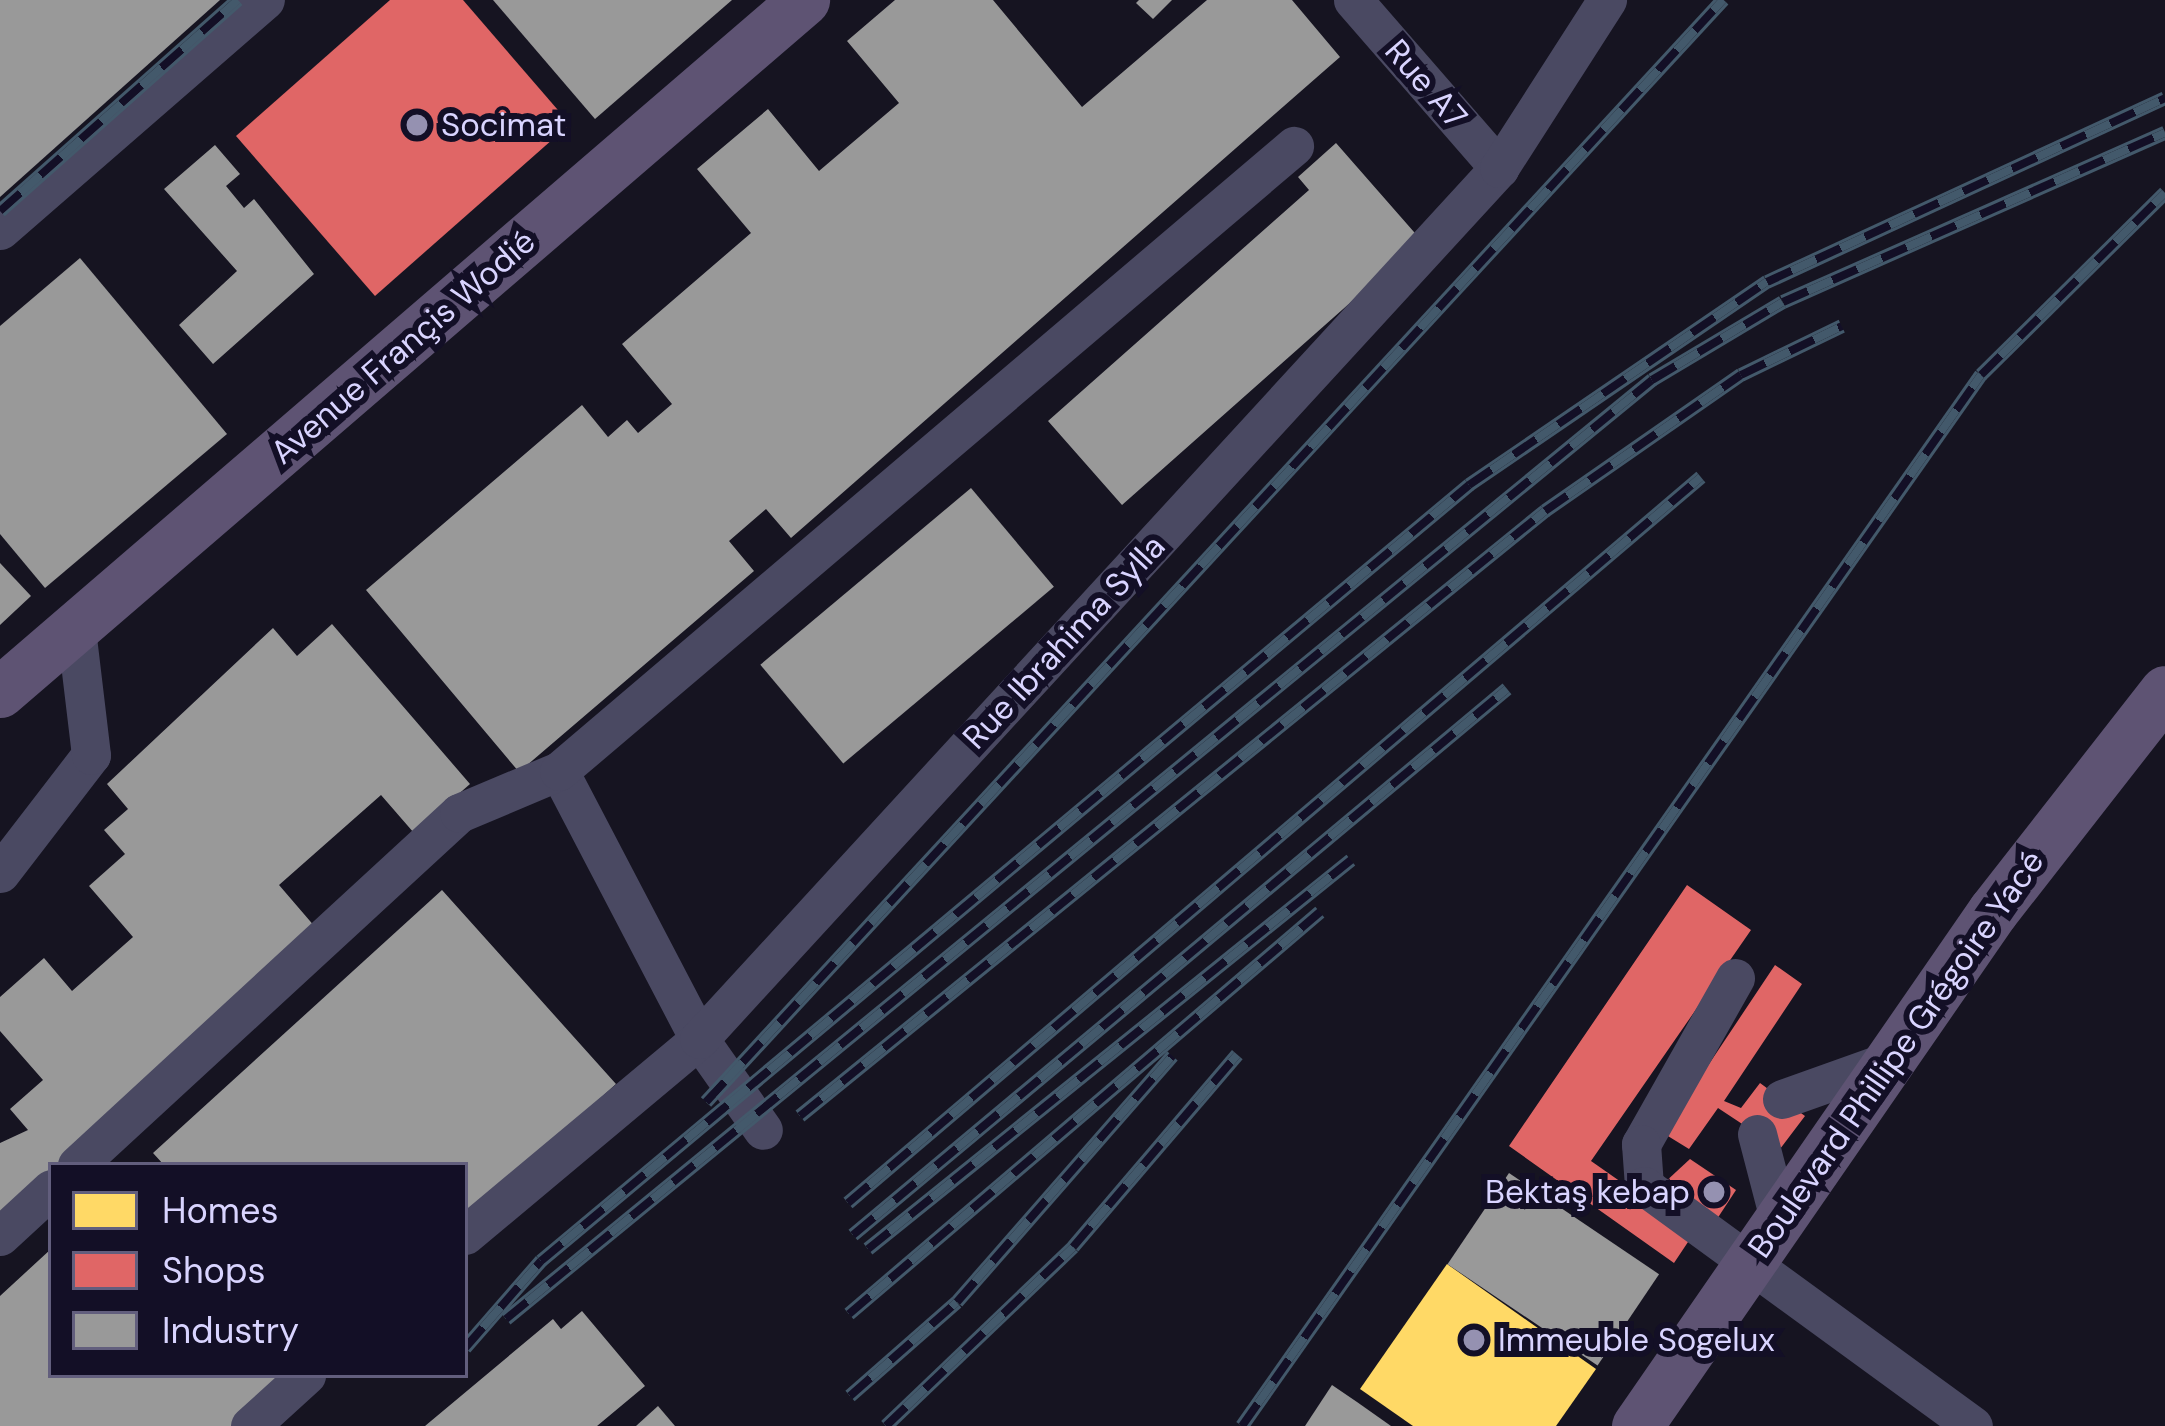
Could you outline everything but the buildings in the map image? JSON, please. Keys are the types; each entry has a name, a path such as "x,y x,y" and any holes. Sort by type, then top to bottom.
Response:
{"main road":[{"name":"Avenue Françis Wodié","path":"0,692 804,0"},
{"name":"Boulevard Phillipe Grégoire Yacé","path":"1636,1426 1886,1062 2165,691"}],"street":[{"path":"0,230 265,0"},
{"name":"Rue A7","path":"1353,0 1499,168"},
{"name":"Rue Ibrahima Sylla","path":"468,1232 699,1039 1499,168 1606,0"},
{"path":"80,1162 459,813 559,771 1294,146"},
{"path":"0,873 91,755 76,629"},
{"path":"559,771 699,1039 764,1130"},
{"path":"1735,978 1639,1154 1644,1186 1747,1270 1973,1426"},
{"path":"1782,1099 1886,1062"},
{"path":"1757,1134 1780,1222"},
{"path":"0,1237 48,1192"},
{"path":"250,1426 303,1378"}],"railway":[{"path":"0,211 238,0"},
{"path":"706,1102 1723,0"},
{"path":"468,1345 541,1261 1469,485 1767,282 2165,98"},
{"path":"506,1319 1652,380 1783,302 2165,133"},
{"path":"1242,1426 1981,375 2165,193"},
{"path":"800,1116 1545,511 1741,375 1842,326"},
{"path":"848,1203 1701,477"},
{"path":"853,1235 1507,689"},
{"path":"868,1249 1351,860"},
{"path":"849,1314 1320,912"},
{"path":"886,1426 1073,1247 1237,1055"},
{"path":"850,1396 957,1302 1172,1056"}],"place":[{"name":"Socimat","path":"417,125"},
{"name":"Bektaş kebap","path":"1714,1192"},
{"name":"Immeuble Sogelux","path":"1474,1340"}]}
